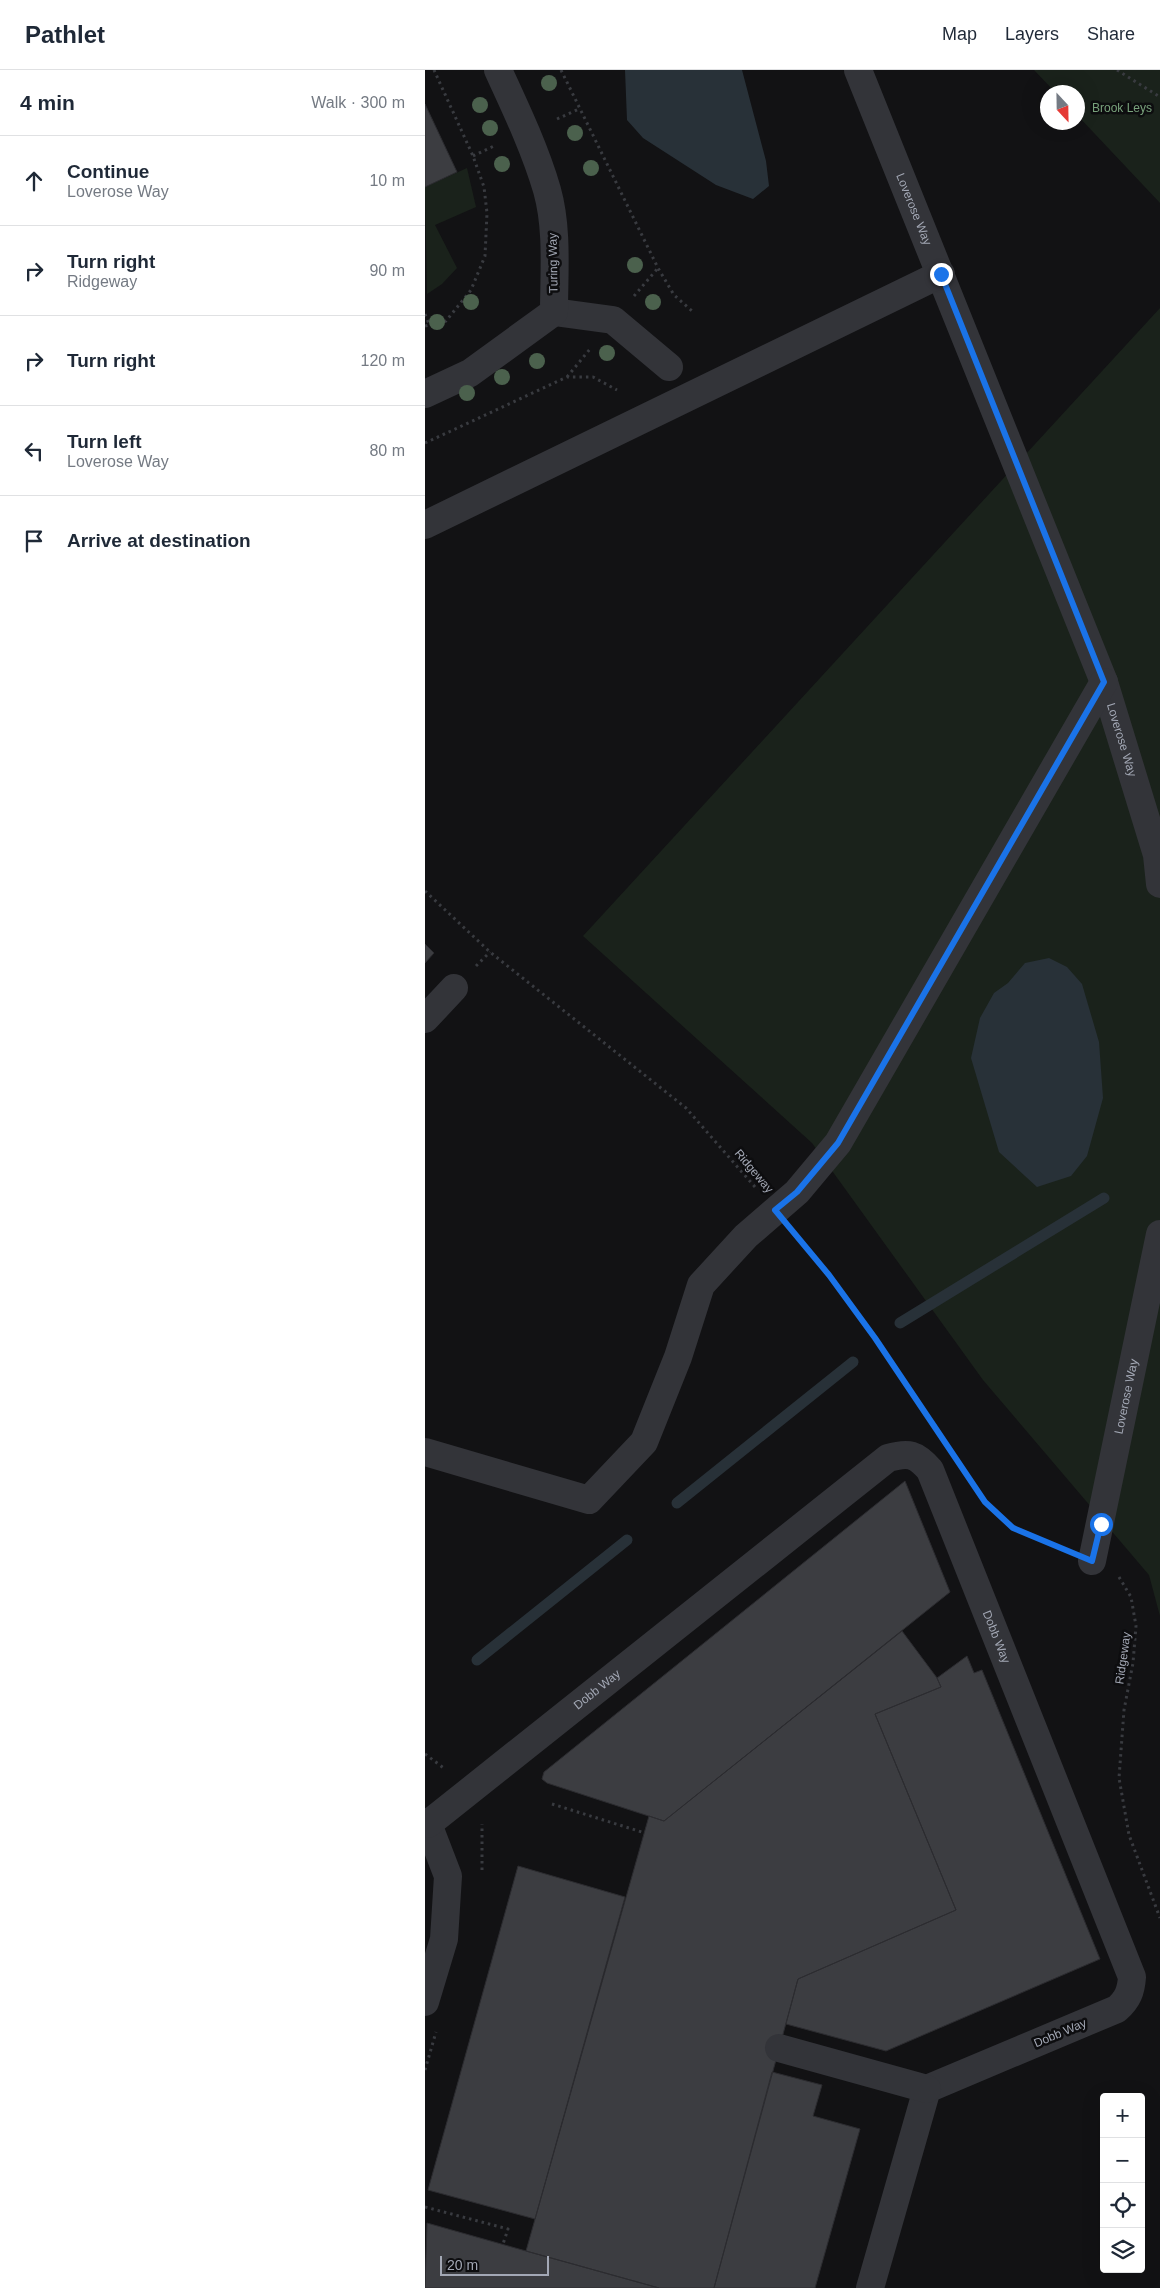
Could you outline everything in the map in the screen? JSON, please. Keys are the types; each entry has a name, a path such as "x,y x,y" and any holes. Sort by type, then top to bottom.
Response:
{"street":[{"name":"Turing Way","path":"497,70 526,132 547,192 554,234 554,312"},
{"name":"Loverose Way","path":"858,70 1104,682 1157,855 1160,884"},
{"path":"425,525 941,274"},
{"path":"425,394 470,373 554,312 613,320 669,367"},
{"path":"425,1452 589,1500 644,1442 678,1357 701,1285 745,1236 797,1192 838,1143 1104,682"},
{"path":"425,1019 454,988"},
{"name":"Loverose Way","path":"1092,1561 1160,1234"},
{"name":"Dobb Way","path":"426,1823 888,1458 905,1454 920,1459 930,1470 1132,1976 1132,1988 1127,2000 1117,2009 927,2090"},
{"path":"425,2002 444,1939 448,1876 426,1823"},
{"path":"779,2048 927,2090 870,2288"}],"path":[{"path":"425,326 446,321 471,290 485,256 487,213 484,187 473,156 434,70"},
{"path":"561,70 658,268 674,295 692,311"},
{"path":"1117,70 1160,97"},
{"path":"425,314 429,324"},
{"path":"425,443 567,377 593,377 617,390"},
{"name":"Ridgeway","path":"425,891 490,952 686,1108 716,1140 829,1275 875,1338 941,1435"},
{"name":"Ridgeway","path":"971,1481 985,1502 1013,1528 1092,1561 1118,1575 1131,1597 1136,1626 1133,1664 1123,1710 1119,1778 1129,1835 1160,1918"},
{"path":"552,1804 645,1833"},
{"path":"425,2207 508,2229 503,2244"}],"green space":[{"name":"Brook Leys","path":"1034,70 1160,70 1160,203 1085,123 1085,85 1048,85"},
{"path":"467,168 476,207 435,225 457,268 442,284 427,294 425,187"},
{"path":"1160,308 1160,1616 1149,1575 983,1380 812,1143 583,936"}],"shaded area":[{"path":"625,70 742,70 766,161 769,186 753,199 716,185 643,138 627,120"},
{"path":"1049,958 1067,967 1082,984 1099,1042 1103,1098 1087,1156 1071,1176 1037,1187 999,1152 971,1058 980,1018 994,993 1008,983 1025,963"}],"building":[{"path":"425,104 457,172 425,187"},
{"path":"425,944 434,953 425,963"},
{"path":"905,1481 950,1592 664,1821 547,1783 542,1779 544,1772"},
{"path":"902,1631 937,1678 941,1687 875,1714 956,1910 798,1979 714,2288 659,2288 526,2251 649,1816 664,1821"},
{"path":"967,1656 974,1673 982,1670 1100,1959 886,2051 786,2024 798,1979 956,1910 875,1714 941,1687 937,1678"},
{"path":"518,1866 625,1897 535,2219 428,2190"},
{"path":"772,2072 822,2085 813,2116 860,2129 815,2288 714,2288"},
{"path":"427,2223 526,2251 659,2288 425,2288"}],"waterway":[{"path":"900,1323 1104,1198"},
{"path":"677,1503 853,1362"},
{"path":"477,1660 627,1540"}],"route":[{"path":"941,274 1104,682 838,1143 797,1192 775,1210 829,1275 875,1338 985,1502 1013,1528 1092,1561 1101,1524"}]}
